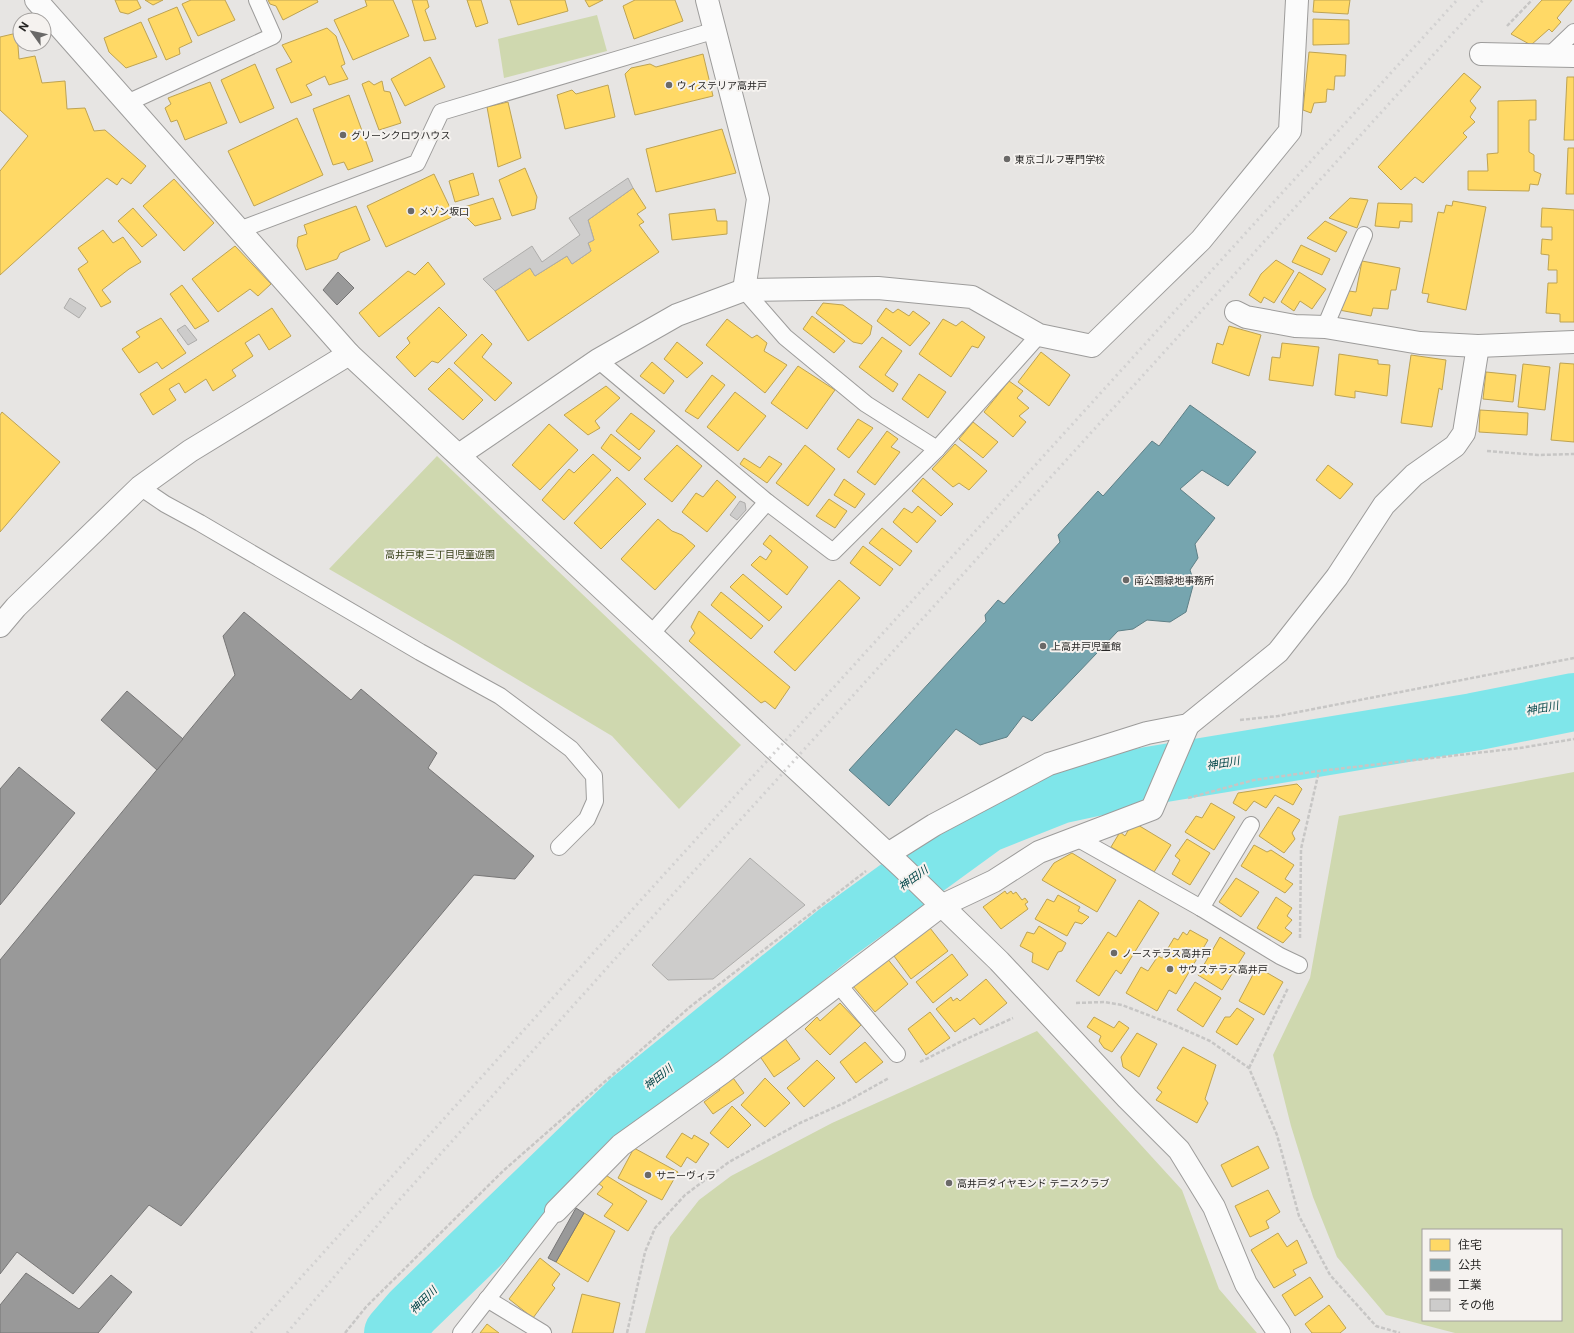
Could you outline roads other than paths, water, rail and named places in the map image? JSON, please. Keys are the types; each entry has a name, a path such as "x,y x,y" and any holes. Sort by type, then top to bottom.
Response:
{"street":[{"path":"36,0 349,354 895,861 999,961 1127,1098 1179,1150 1214,1207 1246,1284 1279,1333"},
{"path":"707,0 716,30 758,199 744,290"},
{"path":"459,455 598,360 677,315 744,290 878,288 972,297 1039,335 1092,346 1201,240 1290,131 1297,0"},
{"path":"1481,54 1574,56"},
{"path":"1236,312 1246,317 1295,326 1325,327 1420,343 1478,346 1574,342"},
{"path":"895,861 934,825 1049,764 1147,734 1188,725 1278,652 1337,577 1384,505 1414,475 1455,446 1464,433 1478,346"},
{"path":"0,626 16,607 140,487 190,451 349,354"},
{"path":"556,1211 621,1145 723,1072 938,903 994,881 1039,852 1155,802 1188,725"}],"lane":[{"path":"127,103 273,36 256,0"},
{"path":"239,230 417,163 441,112 716,30"},
{"path":"1550,55 1574,32"},
{"path":"1325,327 1364,235"},
{"path":"744,290 785,337 866,404 937,449"},
{"path":"598,360 767,502 833,552 937,449 1039,335"},
{"path":"140,487 165,504 420,652 500,696 571,749 594,776 595,801 587,819 559,848"},
{"path":"651,634 767,502"},
{"path":"1201,908 1251,825"},
{"path":"1076,837 1201,908 1280,956 1299,965"},
{"path":"837,983 898,1054"},
{"path":"460,1333 556,1211"},
{"path":"487,1299 543,1333"}],"waterway":[{"name":"神田川","path":"393,1333 412,1311 629,1101 836,933 986,824 1059,795 1147,776 1473,722 1574,702"}],"railway":[{"path":"251,1333 650,890 1457,0"},
{"path":"287,1333 393,1207 666,902 1483,0"}],"place":[{"name":"ウィステリア高井戸","path":"669,85"},
{"name":"グリーンクロウハウス","path":"343,135"},
{"name":"東京ゴルフ専門学校","path":"1007,159"},
{"name":"メゾン坂口","path":"411,211"},
{"name":"南公園緑地事務所","path":"1126,580"},
{"name":"上高井戸児童館","path":"1043,646"},
{"name":"ノーステラス高井戸","path":"1114,953"},
{"name":"サウステラス高井戸","path":"1170,969"},
{"name":"サニーヴィラ","path":"648,1175"},
{"name":"高井戸ダイヤモンド テニスクラブ","path":"949,1183"}],"park label":[{"name":"高井戸東三丁目児童遊園","path":"440,554"}]}
